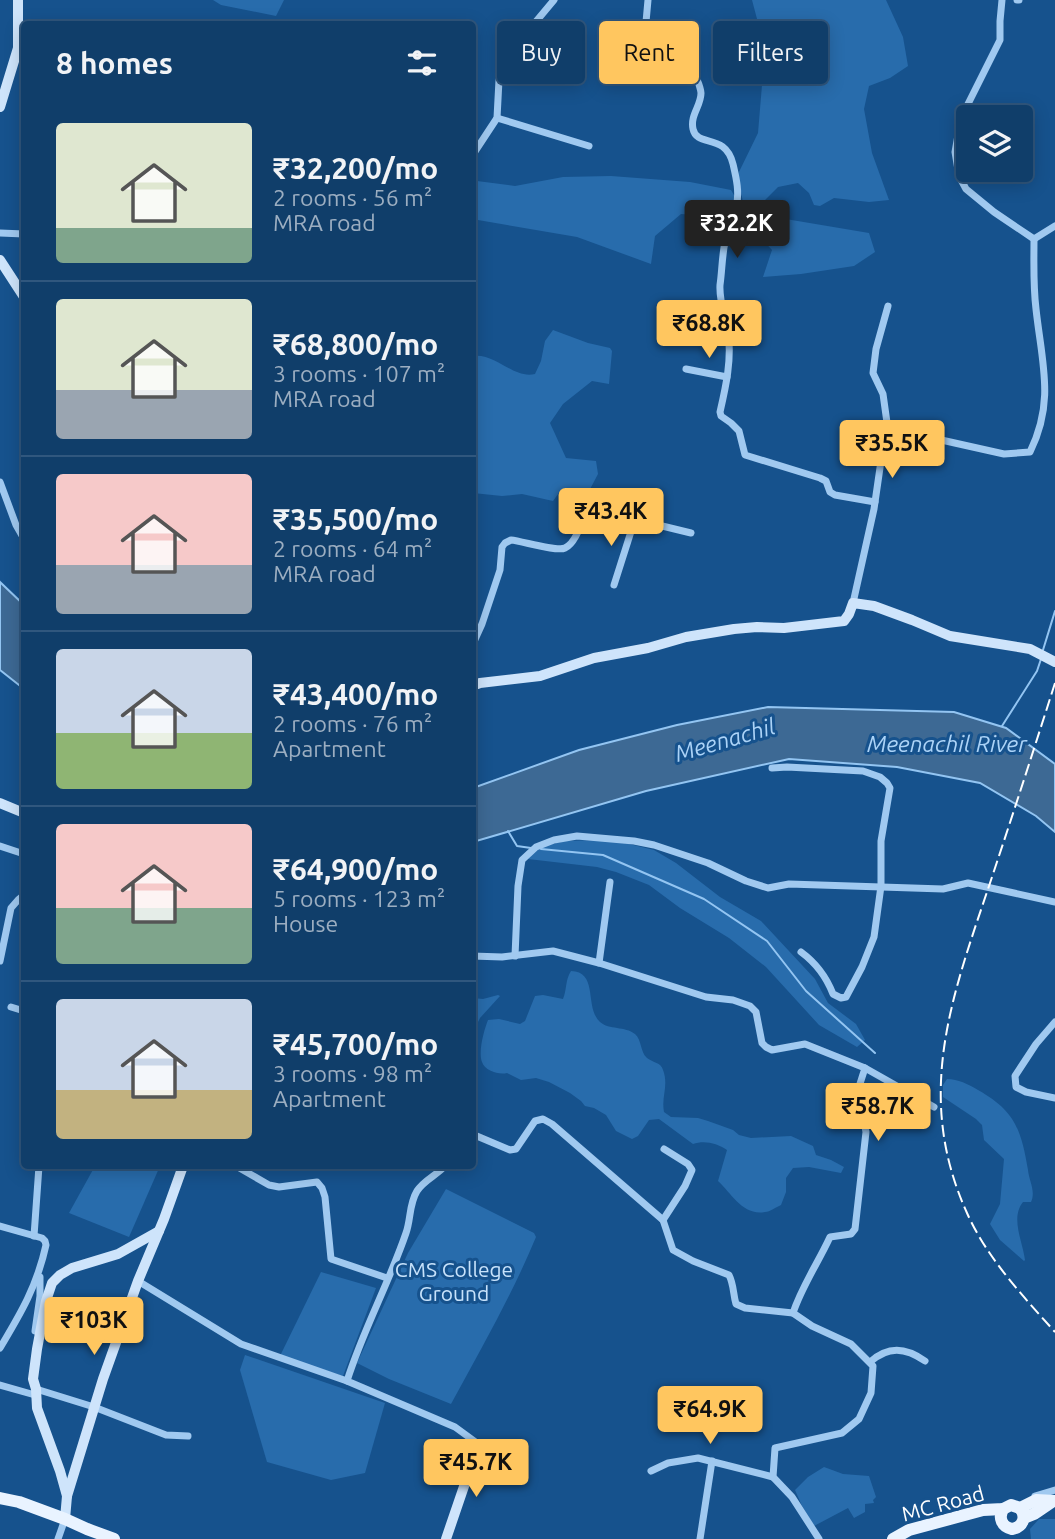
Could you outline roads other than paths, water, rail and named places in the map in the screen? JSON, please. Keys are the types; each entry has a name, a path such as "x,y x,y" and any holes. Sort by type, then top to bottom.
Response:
{"main road":[{"path":"0,107 21,50 18,0"},
{"path":"0,260 21,292"},
{"path":"476,684 540,676 594,658 648,648 685,637 734,629 784,628 844,621 853,603 874,606 950,636 1017,646 1046,657"},
{"path":"0,803 21,812"},
{"path":"65,1519 67,1496 94,1407 138,1281 182,1169"},
{"path":"67,1496 37,1408 33,1380 46,1301 52,1283 72,1268 118,1254 159,1231"},
{"path":"446,1539 473,1460 481,1446"},
{"path":"1021,1523 1055,1497"},
{"path":"0,1498 19,1502 114,1539"},
{"name":"MC Road","path":"893,1539 909,1530 968,1515 996,1519 1004,1524 1012,1529 1021,1523 1012,1505 1004,1524"}],"street":[{"path":"476,150 497,118 499,80 508,55 554,0"},
{"path":"648,0 643,69 646,72 688,76 698,82 701,92 692,118 693,132 699,139 721,145 730,152 738,188 737,205 724,244 720,287 729,349 721,416 739,431 745,455 820,478 826,481 830,492 835,495 875,502"},
{"path":"1003,0 1000,40 961,118 955,152 959,176 966,189 1034,239"},
{"path":"497,118 589,146"},
{"path":"1034,239 1055,226"},
{"path":"0,233 21,234"},
{"path":"853,603 875,502 882,454 889,437 894,433 910,433 1004,454 1030,452 1050,420 1053,380 1036,311 1034,239"},
{"path":"888,306 876,349 873,373 883,394 889,437"},
{"path":"686,369 727,377"},
{"path":"0,482 21,534"},
{"path":"476,637 500,570 502,547 511,540 543,547 567,547 578,533 586,509 691,533"},
{"path":"614,585 635,519"},
{"path":"772,768 863,771 880,777 890,788 881,841 880,886 874,937 846,997 833,994 828,980 813,960 801,952"},
{"path":"515,956 522,860 536,847 577,836 654,845 708,863 768,888 789,884 924,890 968,883 1055,902"},
{"path":"0,846 21,853"},
{"path":"599,963 610,882"},
{"path":"0,961 11,908 21,898"},
{"path":"476,956 515,956 553,951 706,997 733,1000 750,1006 756,1012 762,1043 766,1047 772,1049 805,1044 865,1068 934,1107"},
{"path":"11,1007 21,1010"},
{"path":"1055,1022 1036,1044 1015,1076 1016,1087 1055,1098"},
{"path":"793,1313 830,1237 851,1234 855,1229 866,1132 858,1090 865,1068"},
{"path":"476,1136 510,1150 516,1149 535,1121 543,1119 552,1124 663,1220 673,1250 729,1275 736,1304 745,1308 793,1313 851,1344 870,1362 873,1366 871,1393 859,1419 842,1433 775,1448 774,1477"},
{"path":"663,1220 692,1170 688,1164 664,1149"},
{"path":"34,1236 39,1169"},
{"path":"243,1169 269,1185 279,1187 317,1182 325,1198 331,1259 387,1278"},
{"path":"347,1381 407,1232 412,1201 419,1188 443,1169"},
{"path":"0,1226 45,1241 35,1332 37,1349"},
{"path":"0,1348 41,1271"},
{"path":"138,1281 241,1344 347,1381 455,1427 481,1446"},
{"path":"870,1362 883,1353 896,1349 919,1356 925,1361"},
{"path":"0,1385 94,1407 166,1435 188,1436"},
{"path":"651,1471 668,1463 698,1458 774,1477 792,1497 819,1539"},
{"path":"700,1539 712,1461"},
{"path":"58,1539 65,1519"}],"water":[{"path":"0,582 21,602 21,687 0,670"},
{"name":"Meenachil River","path":"768,707 954,712 1006,728 1055,764 1055,832 1036,816 980,783 897,767 789,759 646,791 476,841 476,787 579,750 677,725"}],"waterway":[{"path":"1043,650 1055,611"},
{"path":"1002,726 1037,671 1041,659"},
{"path":"508,831 517,846 531,848"},
{"path":"541,849 603,855 704,899 767,941 806,991 875,1053"}],"railway":[{"path":"1055,683 952,1004 944,1045 941,1085 943,1127 951,1169 967,1213 995,1261 1055,1332"}],"water label":[{"name":"Meenachil","path":"725,740"}],"park label":[{"name":"CMS College Ground","path":"454,1282"}]}
